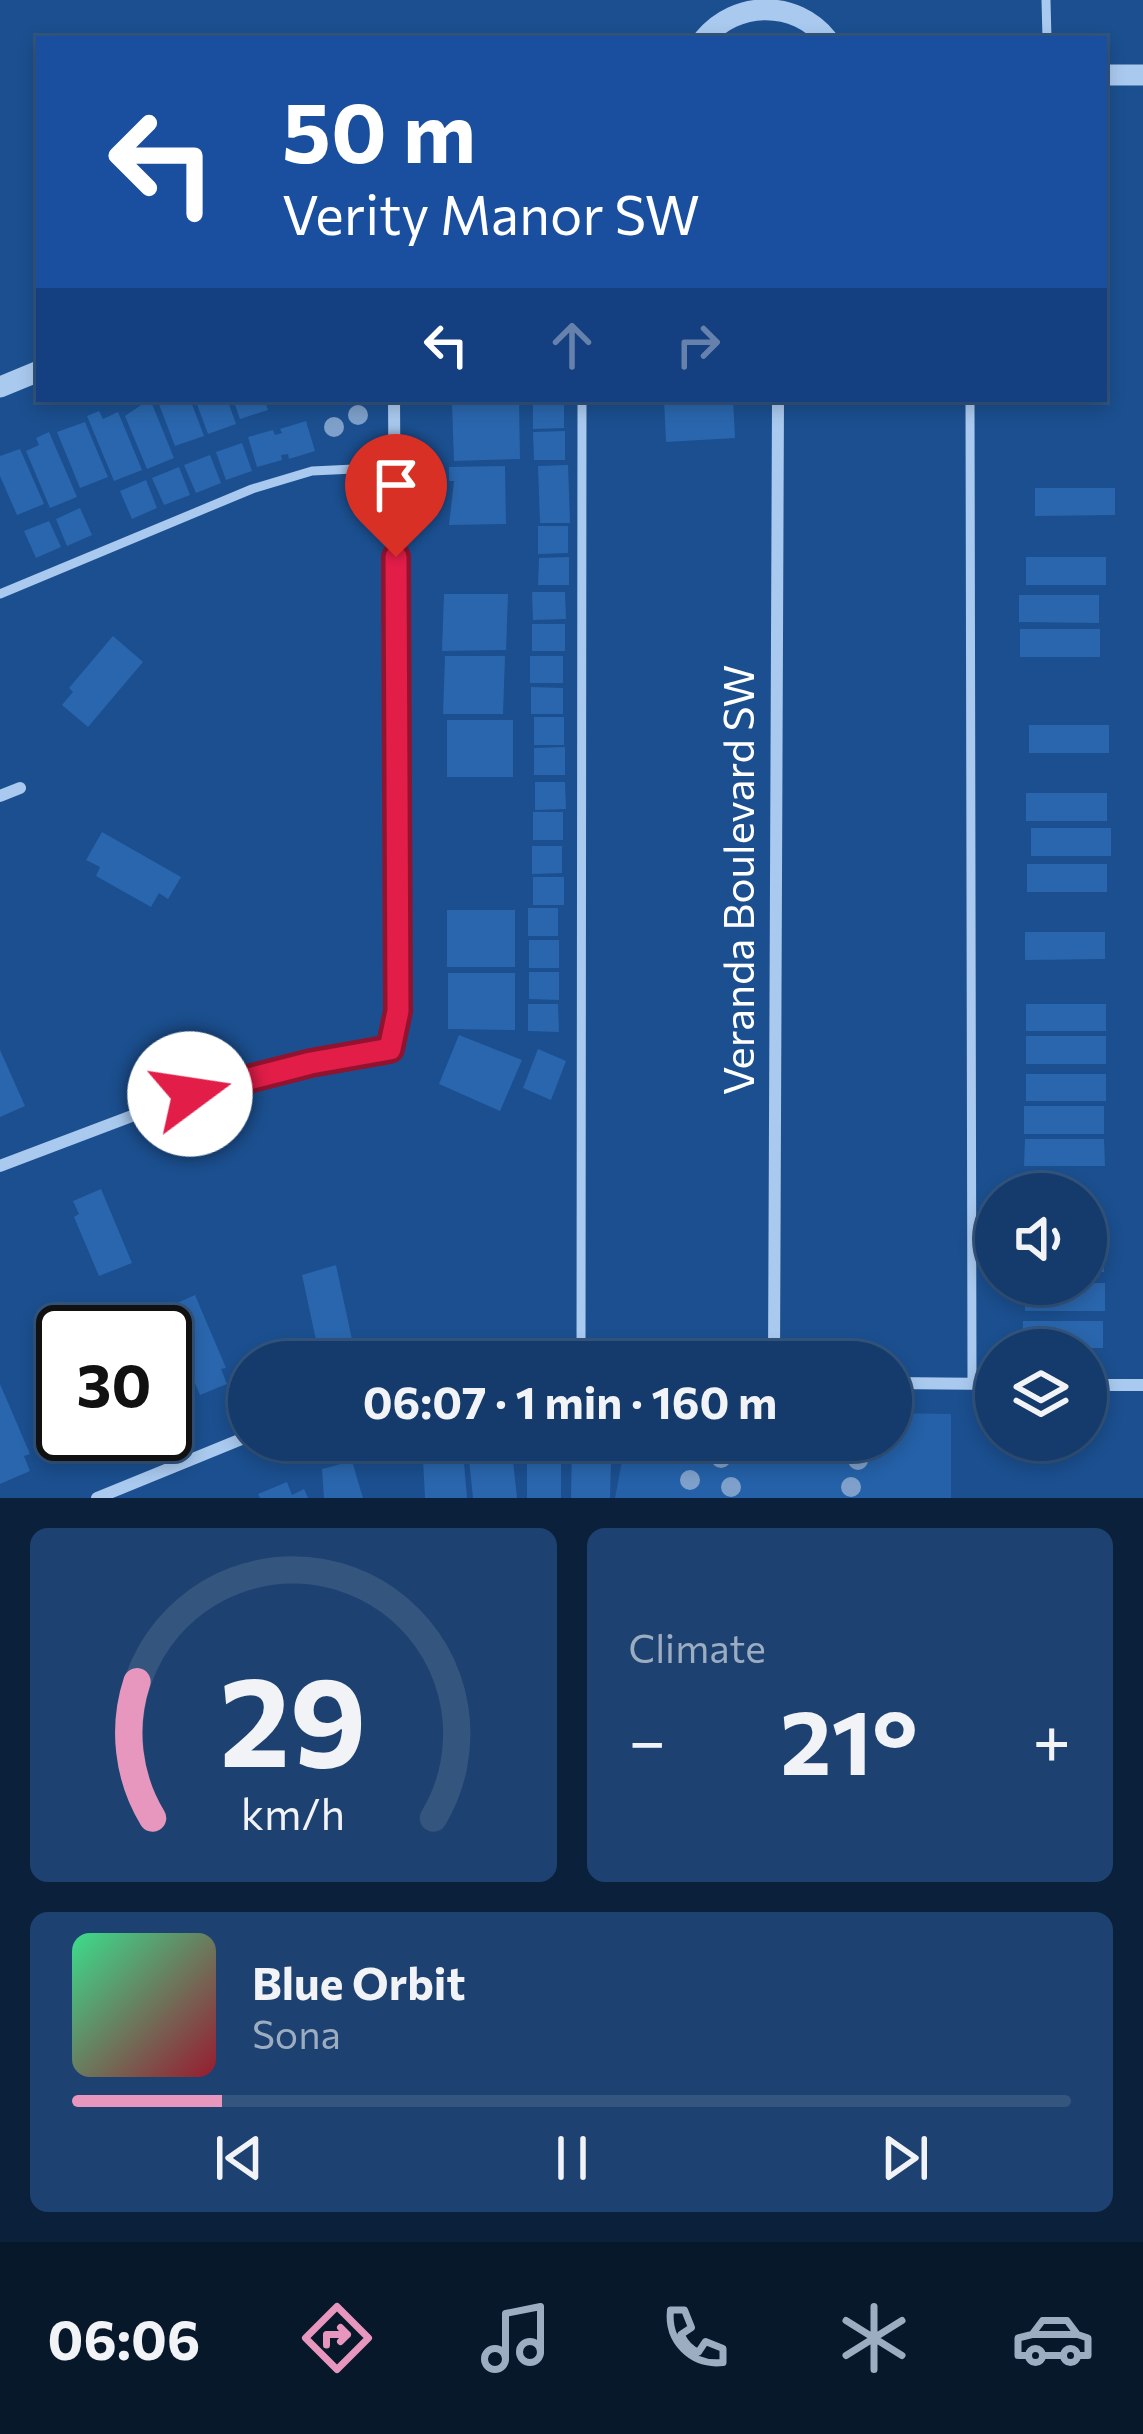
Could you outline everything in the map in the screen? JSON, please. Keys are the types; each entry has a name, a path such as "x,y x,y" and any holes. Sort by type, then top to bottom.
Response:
{"street":[{"path":"707,35 711,0"},
{"path":"707,35 740,8 781,2 832,36"},
{"path":"809,17 825,36"},
{"path":"1107,75 1143,75"},
{"path":"0,387 36,372"},
{"path":"0,1166 190,1094 311,1063 390,1049 398,1011 394,402"},
{"name":"Veranda Boulevard SW","path":"774,1341 778,402"},
{"path":"0,796 20,788"},
{"path":"912,1383 972,1384"},
{"path":"1107,1385 1143,1385"},
{"path":"97,1498 228,1445"}],"lane":[{"path":"1046,0 1047,36"},
{"path":"581,1341 582,402"},
{"path":"970,402 972,1384"},
{"path":"0,595 252,489 312,472 396,467"}],"shaded area":[{"path":"912,1413 951,1414 951,1498 615,1498 622,1461 912,1461"}],"building":[{"path":"151,402 174,458 147,469 125,416"},
{"path":"158,402 191,402 204,436 175,446"},
{"path":"196,402 228,402 236,424 208,434"},
{"path":"234,402 265,402 268,410 240,419"},
{"path":"519,402 520,459 454,461 452,404"},
{"path":"533,402 564,402 564,428 533,429"},
{"path":"664,402 733,402 735,438 666,442"},
{"path":"99,411 103,419 118,412 142,470 114,481 87,416"},
{"path":"306,421 315,451 289,459 288,454 281,455 282,460 257,467 248,437 273,430 275,435"},
{"path":"85,422 108,477 80,488 57,432"},
{"path":"565,431 565,460 534,460 533,432"},
{"path":"49,432 77,497 50,508 26,451 39,445 36,438"},
{"path":"242,443 252,471 226,480 216,452"},
{"path":"20,449 44,504 17,515 0,476 0,456"},
{"path":"210,455 221,483 196,493 184,465"},
{"path":"568,465 570,523 540,523 538,466"},
{"path":"505,466 506,524 449,525 454,481 449,481 449,467"},
{"path":"179,467 190,495 164,505 152,478"},
{"path":"146,480 157,508 132,519 120,491"},
{"path":"1035,488 1115,488 1115,515 1035,516"},
{"path":"80,508 92,535 67,546 56,519"},
{"path":"49,521 61,547 36,558 24,531"},
{"path":"538,526 568,526 568,553 538,554"},
{"path":"569,557 569,585 538,585 539,558"},
{"path":"1026,557 1106,557 1106,585 1026,585"},
{"path":"532,592 565,592 566,619 533,620"},
{"path":"444,594 508,594 506,650 442,651"},
{"path":"1019,595 1099,595 1099,623 1019,622"},
{"path":"532,624 565,624 565,651 532,651"},
{"path":"1020,629 1100,629 1100,657 1020,657"},
{"path":"113,636 143,662 88,727 62,705 73,692 69,688"},
{"path":"445,656 505,656 503,714 443,714"},
{"path":"530,656 563,656 563,683 530,683"},
{"path":"531,687 563,688 563,714 531,714"},
{"path":"534,717 564,717 564,745 534,745"},
{"path":"447,720 513,720 513,777 447,777"},
{"path":"1029,725 1109,725 1109,753 1029,753"},
{"path":"565,747 565,775 534,775 534,748"},
{"path":"535,782 565,782 566,809 535,810"},
{"path":"1026,793 1107,793 1107,821 1026,821"},
{"path":"533,812 563,812 563,840 533,840"},
{"path":"1031,828 1111,828 1111,856 1031,856"},
{"path":"102,832 181,877 168,899 159,893 151,907 96,876 100,867 86,860"},
{"path":"532,846 562,846 562,873 532,874"},
{"path":"1027,864 1107,864 1107,892 1027,892"},
{"path":"533,877 564,877 564,905 533,905"},
{"path":"528,908 558,908 558,936 528,936"},
{"path":"447,910 515,910 515,967 447,967"},
{"path":"1025,932 1105,932 1105,959 1025,960"},
{"path":"529,940 559,940 559,968 529,968"},
{"path":"529,972 559,972 559,1000 529,999"},
{"path":"448,973 515,973 515,1030 448,1029"},
{"path":"528,1004 558,1004 559,1032 528,1031"},
{"path":"1026,1004 1106,1004 1106,1031 1026,1031"},
{"path":"459,1035 522,1060 500,1111 439,1084"},
{"path":"1026,1036 1106,1036 1106,1064 1026,1064"},
{"path":"538,1049 566,1061 551,1100 523,1088"},
{"path":"0,1050 25,1106 0,1117"},
{"path":"1026,1074 1106,1074 1106,1101 1026,1101"},
{"path":"1024,1106 1104,1106 1104,1134 1024,1134"},
{"path":"1025,1139 1104,1139 1105,1166 1024,1166"},
{"path":"101,1189 132,1263 99,1276 74,1217 79,1214 73,1201"},
{"path":"336,1265 352,1341 316,1340 302,1275"},
{"path":"195,1295 226,1368 221,1369 227,1384 200,1395 192,1376 192,1305 173,1305"},
{"path":"1025,1305 1105,1305 1105,1311 1025,1311"},
{"path":"1023,1321 1103,1321 1103,1329 1023,1329"},
{"path":"0,1384 30,1454 24,1456 30,1471 0,1484"},
{"path":"352,1461 363,1498 324,1498 322,1469"},
{"path":"423,1461 464,1461 467,1498 425,1498"},
{"path":"469,1461 513,1461 517,1498 473,1498"},
{"path":"527,1461 561,1461 561,1498 527,1498"},
{"path":"572,1461 611,1462 610,1498 571,1498"},
{"path":"287,1482 292,1495 304,1489 308,1498 260,1498 258,1494"}],"route":[{"path":"190,1094 311,1063 390,1049 398,1011 396,557"}]}
